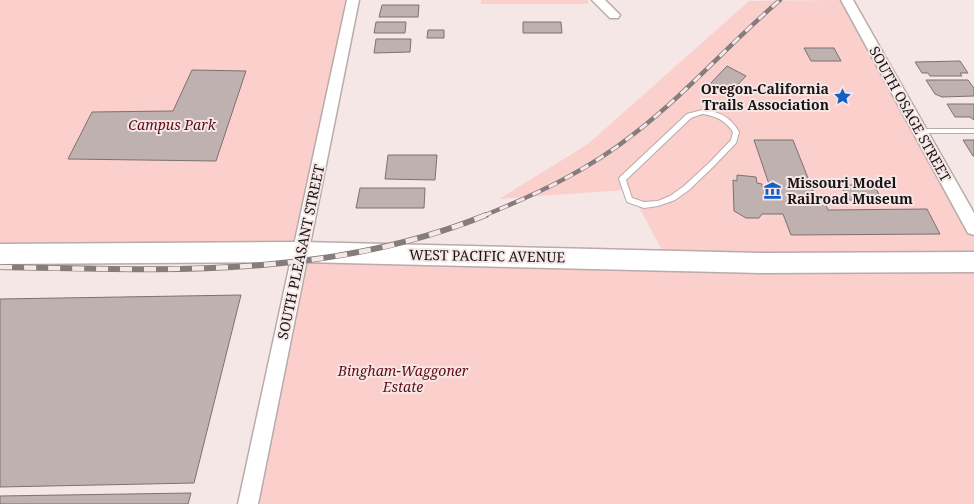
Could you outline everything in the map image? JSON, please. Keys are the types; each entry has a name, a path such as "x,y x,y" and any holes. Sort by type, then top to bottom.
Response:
{"street":[{"name":"SOUTH PLEASANT STREET","path":"248,504 353,0"},
{"path":"598,0 614,15"},
{"name":"SOUTH OSAGE STREET","path":"847,0 974,228"},
{"name":"WEST PACIFIC AVENUE","path":"0,254 302,252 761,263 974,262"}],"lane":[{"path":"693,113 711,113 722,117 731,124 736,132 734,141 676,197 662,204 638,205 629,200 622,179 693,113"},
{"path":"920,131 974,130"}],"green space":[{"name":"Campus Park","path":"0,0 353,0 302,252 0,250"},
{"path":"481,0 588,0 588,4 481,4"},
{"name":"Bingham-Waggoner Estate","path":"847,0 974,228 974,504 248,504 302,252 665,256 638,205 625,190 499,199 588,144 749,1"}],"building":[{"path":"382,5 419,5 418,17 379,17"},
{"path":"376,22 406,22 405,33 374,33"},
{"path":"523,22 561,22 562,33 523,33"},
{"path":"428,30 444,30 444,38 427,38"},
{"path":"376,39 411,39 410,52 374,53"},
{"path":"804,48 834,48 841,61 811,61"},
{"path":"960,61 968,73 960,73 962,76 930,76 928,73 922,73 915,62"},
{"path":"727,66 746,76 729,94 710,84"},
{"path":"192,70 246,71 216,161 68,159 92,112 173,111"},
{"path":"926,80 968,80 974,88 974,96 942,97 935,94"},
{"path":"947,104 974,104 974,120 970,117 955,117"},
{"name":"Missouri Model Railroad Museum","path":"754,140 793,140 815,196 822,196 828,210 927,209 940,234 791,235 783,214 762,214 759,218 746,218 734,211 733,180 737,181 737,175 756,177 757,183 762,184 762,187 770,187"},
{"path":"963,140 974,140 974,156 973,156"},
{"path":"388,155 437,155 435,180 385,179"},
{"name":"Missouri Model Railroad Museum","path":"841,185 874,185 882,200 848,200"},
{"path":"360,188 425,188 424,208 356,208"},
{"path":"241,295 194,483 0,487 0,299"},
{"path":"191,493 188,504 0,504 0,496"}],"railway":[{"path":"483,216 562,180 617,146 654,118 691,85 780,0"},
{"path":"0,267 185,269 307,260 367,251 427,236 486,215"}],"place":[{"name":"Oregon-California Trails Association","path":"843,97"},
{"name":"Missouri Model Railroad Museum","path":"773,191"}]}
